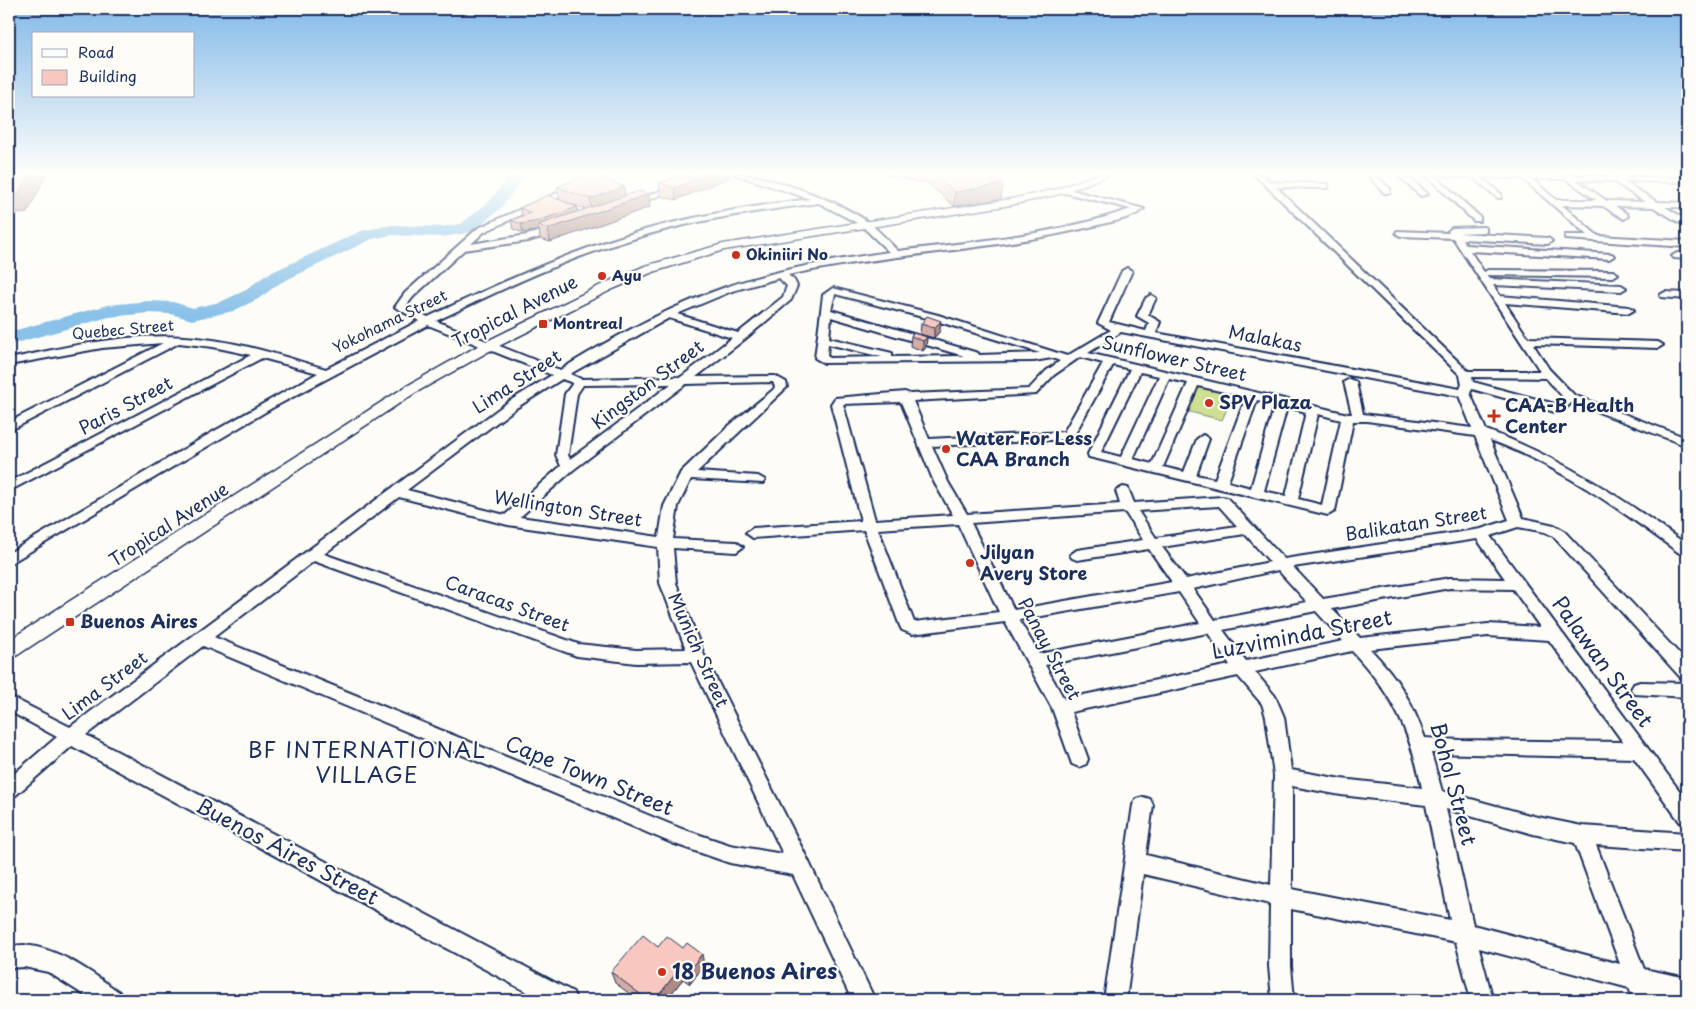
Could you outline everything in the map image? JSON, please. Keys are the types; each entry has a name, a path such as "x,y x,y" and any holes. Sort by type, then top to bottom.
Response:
{"street":[{"path":"501,221 481,230 460,248 402,304 403,310 580,382 684,380"},
{"name":"Yokohama Street","path":"9,559 326,372 428,321 556,262 635,235 684,221"},
{"path":"859,221 897,255"},
{"name":"Tropical Avenue","path":"9,650 372,414 488,346 609,286 685,257 760,239 883,221"},
{"name":"Lima Street","path":"9,789 70,737 512,405 560,374 669,315 716,294 782,275 897,255 1066,230 1097,221"},
{"name":"Balikatan Street","path":"869,525 908,626 917,628 1009,616 1184,587 1282,564 1481,534 1500,530 1518,522 1481,433 1466,384 1305,221"},
{"path":"1577,221 1596,239"},
{"path":"460,248 528,238 567,225"},
{"path":"1484,230 1453,229 1463,248 1525,341 1549,375 1570,397 1687,442"},
{"path":"1400,233 1548,241"},
{"path":"1568,237 1687,244"},
{"path":"1463,248 1609,256"},
{"path":"1677,256 1687,256"},
{"path":"1119,329 1103,323 1127,271"},
{"path":"1480,272 1613,274"},
{"name":"Kingston Street","path":"508,520 568,467 741,337 787,298 792,286 791,282 782,275"},
{"path":"1486,282 1621,288"},
{"path":"1053,354 1034,358 825,360 822,358 828,295 833,291 934,317 1053,354 1068,360"},
{"path":"1665,295 1687,296"},
{"path":"1150,335 1155,322 1142,316 1152,298"},
{"path":"1498,299 1629,310"},
{"path":"826,312 988,359"},
{"path":"669,315 741,337"},
{"path":"869,525 837,404 839,401 906,396 1032,392 1050,373 1119,329"},
{"name":"Malakas","path":"1119,329 1466,384"},
{"path":"9,427 176,340"},
{"name":"Quebec Street","path":"9,362 100,344 176,340 198,341 326,372"},
{"path":"823,340 909,360"},
{"path":"1525,341 1658,345"},
{"name":"Sunflower Street","path":"1079,354 1313,410 1353,417 1481,433 1532,453 1590,487 1687,552"},
{"name":"Paris Street","path":"9,487 259,355"},
{"path":"924,444 1068,436 1109,362"},
{"path":"1136,368 1094,454 1328,511 1353,417 1350,382"},
{"path":"1126,462 1165,375"},
{"path":"1466,384 1549,375"},
{"name":"Munich Street","path":"684,380 775,379 780,382 781,387 734,428 686,475 672,506 665,543 668,583 696,655 801,867 864,1000"},
{"path":"568,467 562,455 572,394 580,382"},
{"path":"1156,469 1194,382"},
{"path":"1466,384 1554,408 1560,406 1570,397"},
{"path":"1220,485 1253,395"},
{"name":"Panay Street","path":"906,396 941,482 962,518 1009,616 1060,708 1080,759"},
{"path":"1256,494 1282,402"},
{"path":"1291,502 1313,410"},
{"path":"1188,477 1202,440"},
{"path":"686,475 758,480"},
{"name":"Wellington Street","path":"397,492 508,520 665,543 736,547"},
{"path":"1126,498 1152,544 1242,669 1269,701 1275,717 1283,776 1280,966 1283,1000"},
{"name":"Bohol Street","path":"753,534 962,518 1126,498 1218,500 1226,503 1381,671 1403,702 1420,744 1464,933 1482,1000"},
{"path":"1518,522 1550,528 1558,533 1687,673"},
{"path":"1077,555 1250,529"},
{"name":"Palawan Street","path":"1481,534 1687,816"},
{"name":"Caracas Street","path":"311,555 577,650 618,657 662,658 696,655"},
{"path":"1034,661 1320,605 1450,583 1518,584"},
{"name":"Luzviminda Street","path":"1060,708 1356,644 1488,630 1554,634"},
{"name":"Cape Town Street","path":"200,638 679,837 730,854 801,867"},
{"path":"1640,689 1687,690"},
{"name":"Buenos Aires Street","path":"9,703 565,1000"},
{"path":"1420,744 1460,748 1639,750"},
{"path":"1283,776 1341,787 1434,798 1533,825 1582,835 1687,842"},
{"path":"1114,1000 1143,805"},
{"path":"1582,835 1645,1000"},
{"path":"1135,862 1281,897 1464,933 1636,979 1687,988"},
{"path":"9,957 40,957 62,966 111,1000"}],"green space":[{"name":"SPV Plaza","path":"1198,386 1233,395 1222,420 1186,411"}],"building":[{"path":"514,221 538,221 521,224"},
{"path":"550,221 571,221 548,229 538,225"},
{"path":"927,316 941,321 934,328 921,324"},
{"path":"913,333 927,337 923,341 911,336"},
{"name":"18 Buenos Aires","path":"643,935 658,947 667,936 683,948 687,943 702,954 687,973 680,968 655,1000 648,1000 611,972"}],"waterway":[{"path":"9,339 108,311 149,307 173,308 192,314 226,307 251,295 273,279 367,235 392,230 442,232 466,228 475,221"}],"place":[{"name":"Okiniiri No","path":"736,255"},
{"name":"Ayu","path":"602,276"},
{"name":"Montreal","path":"543,324"},
{"name":"SPV Plaza","path":"1209,403"},
{"name":"CAA-B Health Center","path":"1494,416"},
{"name":"Water For Less CAA Branch","path":"946,449"},
{"name":"Jilyan Avery Store","path":"970,563"},
{"name":"Buenos Aires","path":"70,622"},
{"name":"18 Buenos Aires","path":"662,972"}],"district":[{"name":"BF INTERNATIONAL VILLAGE","path":"367,762"}]}
